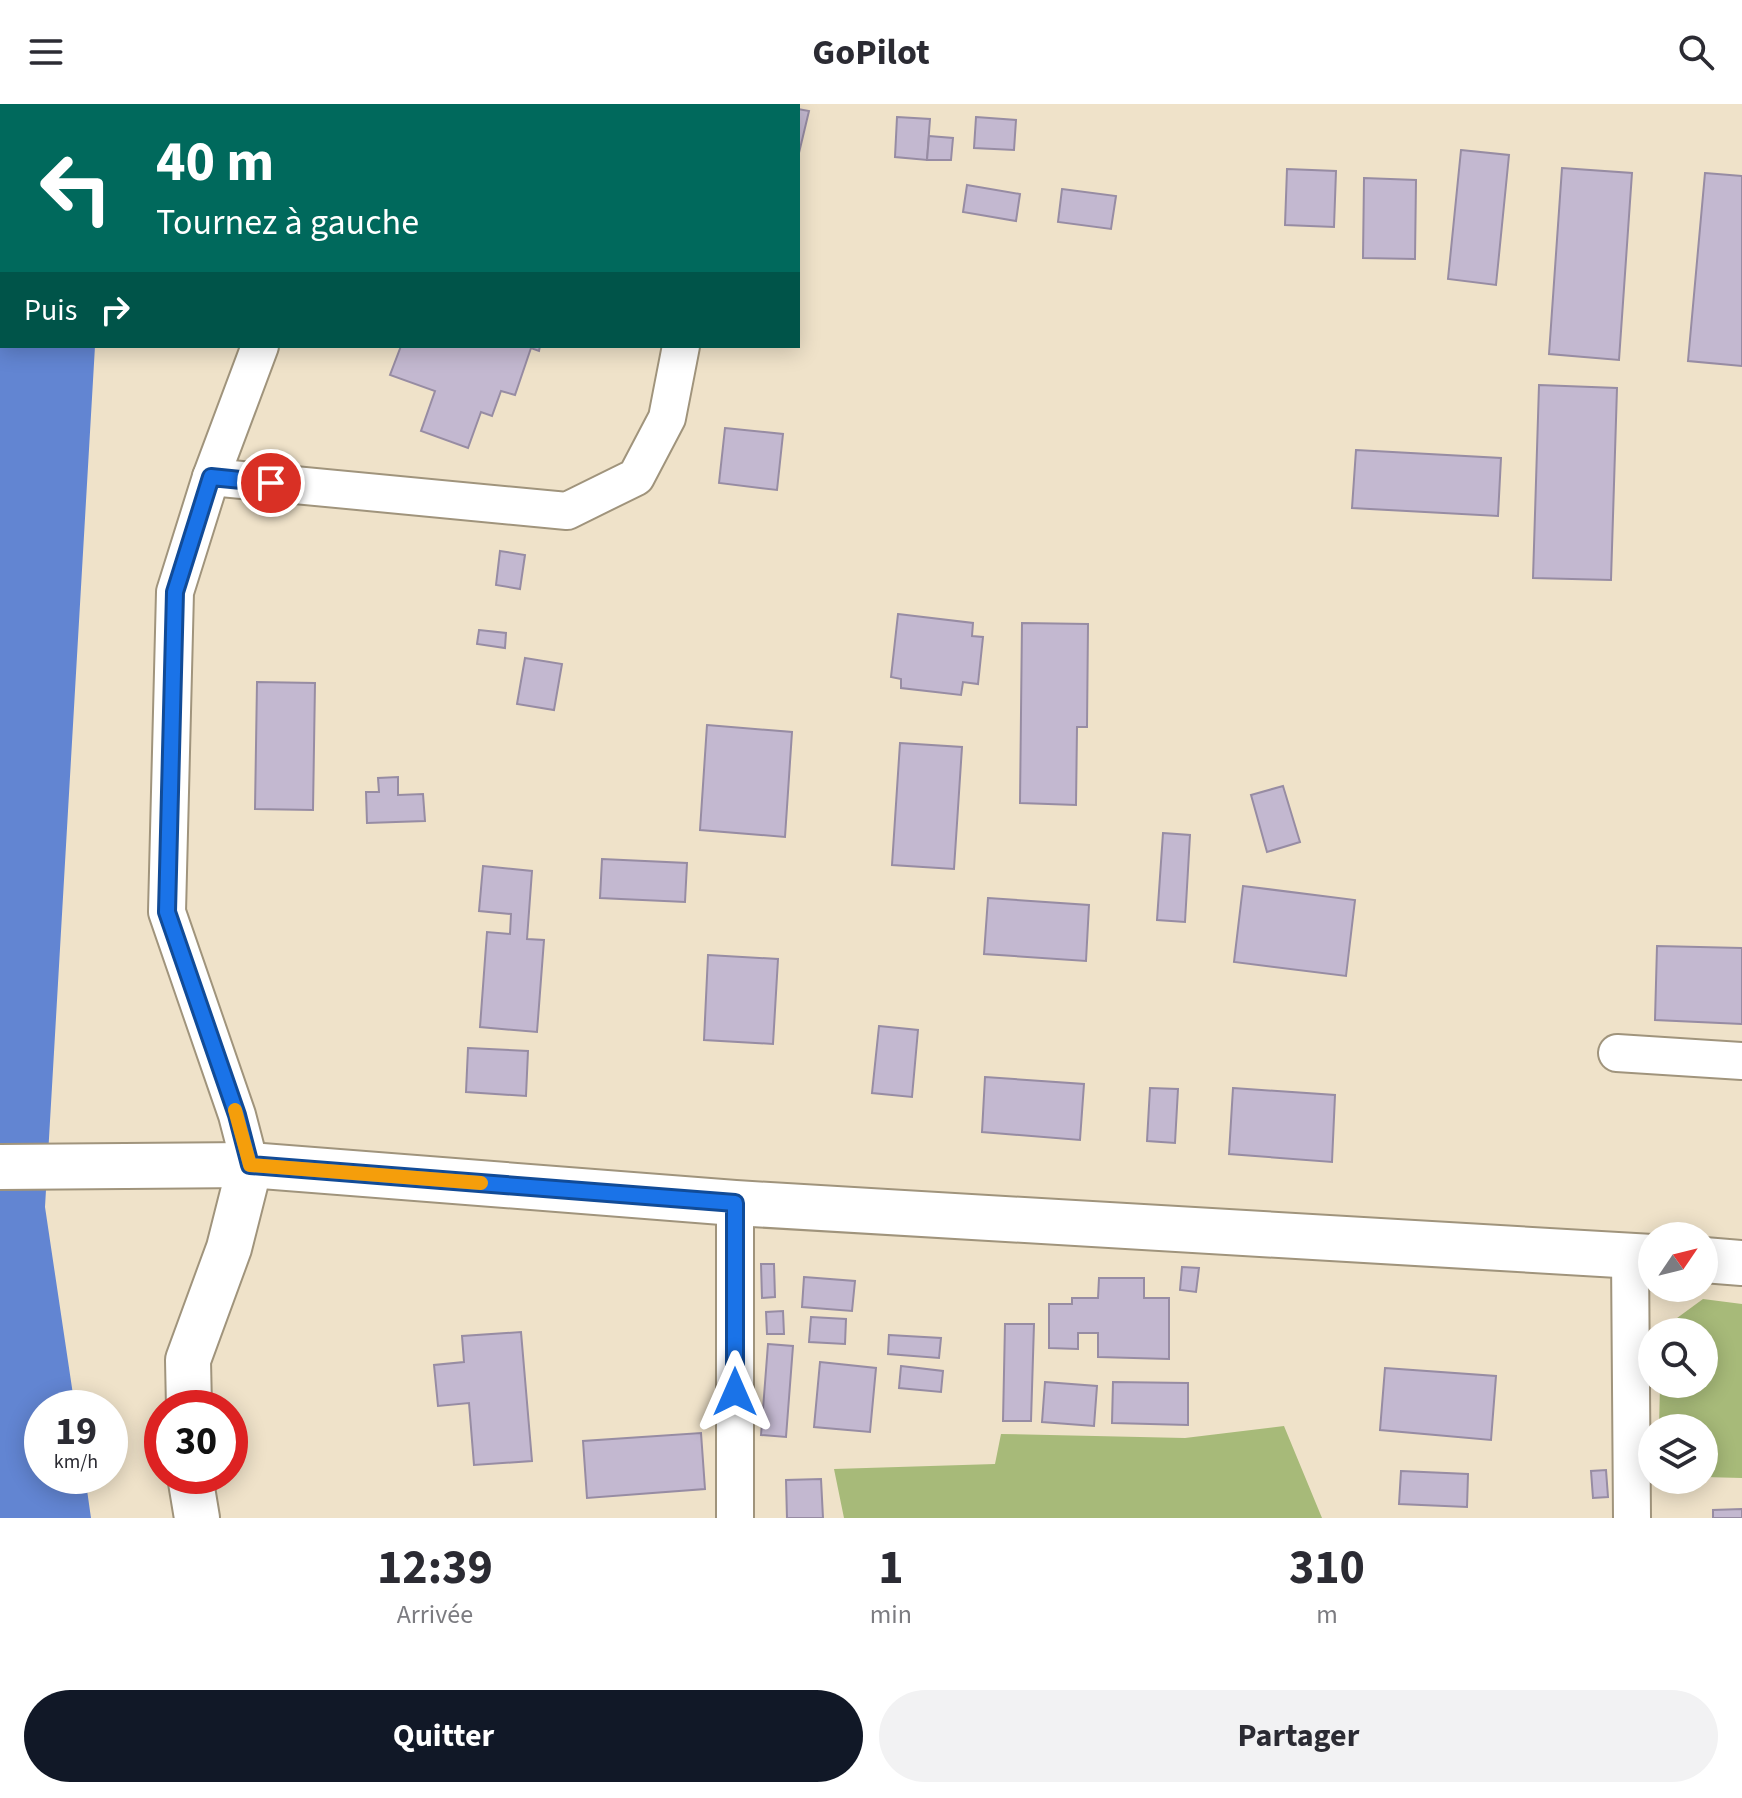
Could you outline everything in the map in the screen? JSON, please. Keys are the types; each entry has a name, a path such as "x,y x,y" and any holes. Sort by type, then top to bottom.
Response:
{"street":[{"path":"189,1390 188,1360 229,1248 250,1165 237,1115 167,912 175,592 211,477 259,348"},
{"path":"211,477 567,511 636,477 667,418 681,348"},
{"path":"1617,1053 1742,1061"},
{"path":"0,1167 250,1165 735,1203 1638,1257"},
{"path":"735,1203 735,1518"},
{"path":"1718,1261 1742,1263"},
{"path":"1632,1518 1639,1302"},
{"path":"193,1494 197,1518"}],"green space":[{"path":"1699,1302 1742,1304 1742,1478 1718,1477 1718,1414 1659,1414 1660,1398 1718,1398 1718,1318 1677,1318"},
{"path":"1284,1426 1322,1518 844,1518 834,1469 995,1464 1001,1434 1185,1438"}],"water":[{"path":"0,348 95,348 45,1207 72,1390 24,1390 24,1494 88,1494 91,1518 0,1518"}],"building":[{"path":"800,109 809,111 800,149"},
{"path":"897,117 930,119 927,160 895,157"},
{"path":"976,117 1016,120 1014,150 974,148"},
{"path":"929,136 953,138 951,160 927,160"},
{"path":"1461,150 1509,155 1496,285 1448,279"},
{"path":"1562,168 1632,173 1619,360 1549,354"},
{"path":"1287,169 1336,171 1334,227 1285,225"},
{"path":"1705,173 1742,176 1742,366 1688,361"},
{"path":"1364,178 1416,180 1415,259 1363,258"},
{"path":"967,185 1020,194 1016,221 963,212"},
{"path":"1062,189 1116,196 1111,229 1058,222"},
{"path":"400,348 531,348 515,395 501,391 492,416 481,412 468,448 421,431 435,391 390,375"},
{"path":"1539,385 1617,388 1611,580 1533,578"},
{"path":"725,428 783,434 777,490 719,483"},
{"path":"1356,450 1501,458 1498,516 1352,508"},
{"path":"500,551 525,555 520,589 496,585"},
{"path":"898,614 973,623 972,636 983,637 978,684 963,682 961,695 901,688 901,679 891,677"},
{"path":"1022,623 1088,624 1087,727 1077,727 1076,805 1020,803"},
{"path":"479,630 506,633 505,648 477,644"},
{"path":"525,658 562,664 554,710 517,704"},
{"path":"257,682 315,683 313,810 255,809"},
{"path":"707,725 792,732 785,837 700,830"},
{"path":"900,743 962,747 954,869 892,865"},
{"path":"398,777 398,795 423,794 425,821 367,823 366,792 379,792 378,778"},
{"path":"1283,786 1300,842 1267,852 1251,795"},
{"path":"1163,833 1190,835 1185,922 1157,920"},
{"path":"602,859 687,863 685,902 600,898"},
{"path":"483,866 532,871 527,939 544,940 537,1032 480,1027 487,932 510,934 511,914 479,911"},
{"path":"1243,886 1355,900 1346,976 1234,962"},
{"path":"988,898 1089,905 1086,961 984,954"},
{"path":"1657,946 1742,948 1742,1024 1655,1020"},
{"path":"708,955 778,959 773,1044 704,1040"},
{"path":"879,1026 918,1030 912,1097 872,1093"},
{"path":"468,1048 528,1051 526,1096 466,1092"},
{"path":"985,1077 1084,1084 1080,1140 982,1132"},
{"path":"1150,1088 1178,1089 1175,1143 1147,1141"},
{"path":"1233,1088 1335,1095 1332,1162 1229,1154"},
{"path":"761,1264 774,1264 775,1297 762,1298"},
{"path":"1182,1267 1199,1268 1196,1292 1180,1290"},
{"path":"804,1277 855,1281 852,1311 802,1307"},
{"path":"1099,1278 1144,1278 1144,1298 1169,1298 1169,1359 1098,1357 1098,1333 1078,1333 1078,1349 1049,1348 1049,1304 1072,1304 1072,1298 1098,1298"},
{"path":"783,1311 784,1334 767,1334 766,1312"},
{"path":"811,1317 846,1319 845,1344 809,1342"},
{"path":"1005,1324 1034,1324 1031,1421 1003,1421"},
{"path":"521,1332 532,1461 474,1465 469,1403 438,1406 434,1365 464,1362 462,1336"},
{"path":"889,1335 941,1338 939,1358 888,1354"},
{"path":"768,1344 793,1346 786,1437 761,1435"},
{"path":"820,1362 876,1368 870,1432 814,1427"},
{"path":"901,1366 943,1371 941,1392 899,1388"},
{"path":"1385,1368 1496,1376 1491,1440 1380,1430"},
{"path":"1045,1382 1097,1386 1094,1426 1042,1422"},
{"path":"1113,1382 1188,1383 1188,1425 1112,1423"},
{"path":"701,1433 705,1489 587,1498 583,1441"},
{"path":"1606,1470 1608,1497 1593,1498 1591,1471"},
{"path":"1401,1471 1468,1474 1467,1507 1399,1504"},
{"path":"821,1479 823,1518 787,1518 786,1480"},
{"path":"1742,1509 1742,1518 1713,1518 1713,1510"}],"slow traffic":[{"path":"235,1110 250,1165 481,1183"}],"route":[{"path":"271,483 211,477 175,592 167,912 237,1115 250,1165 735,1203 735,1392"}]}
